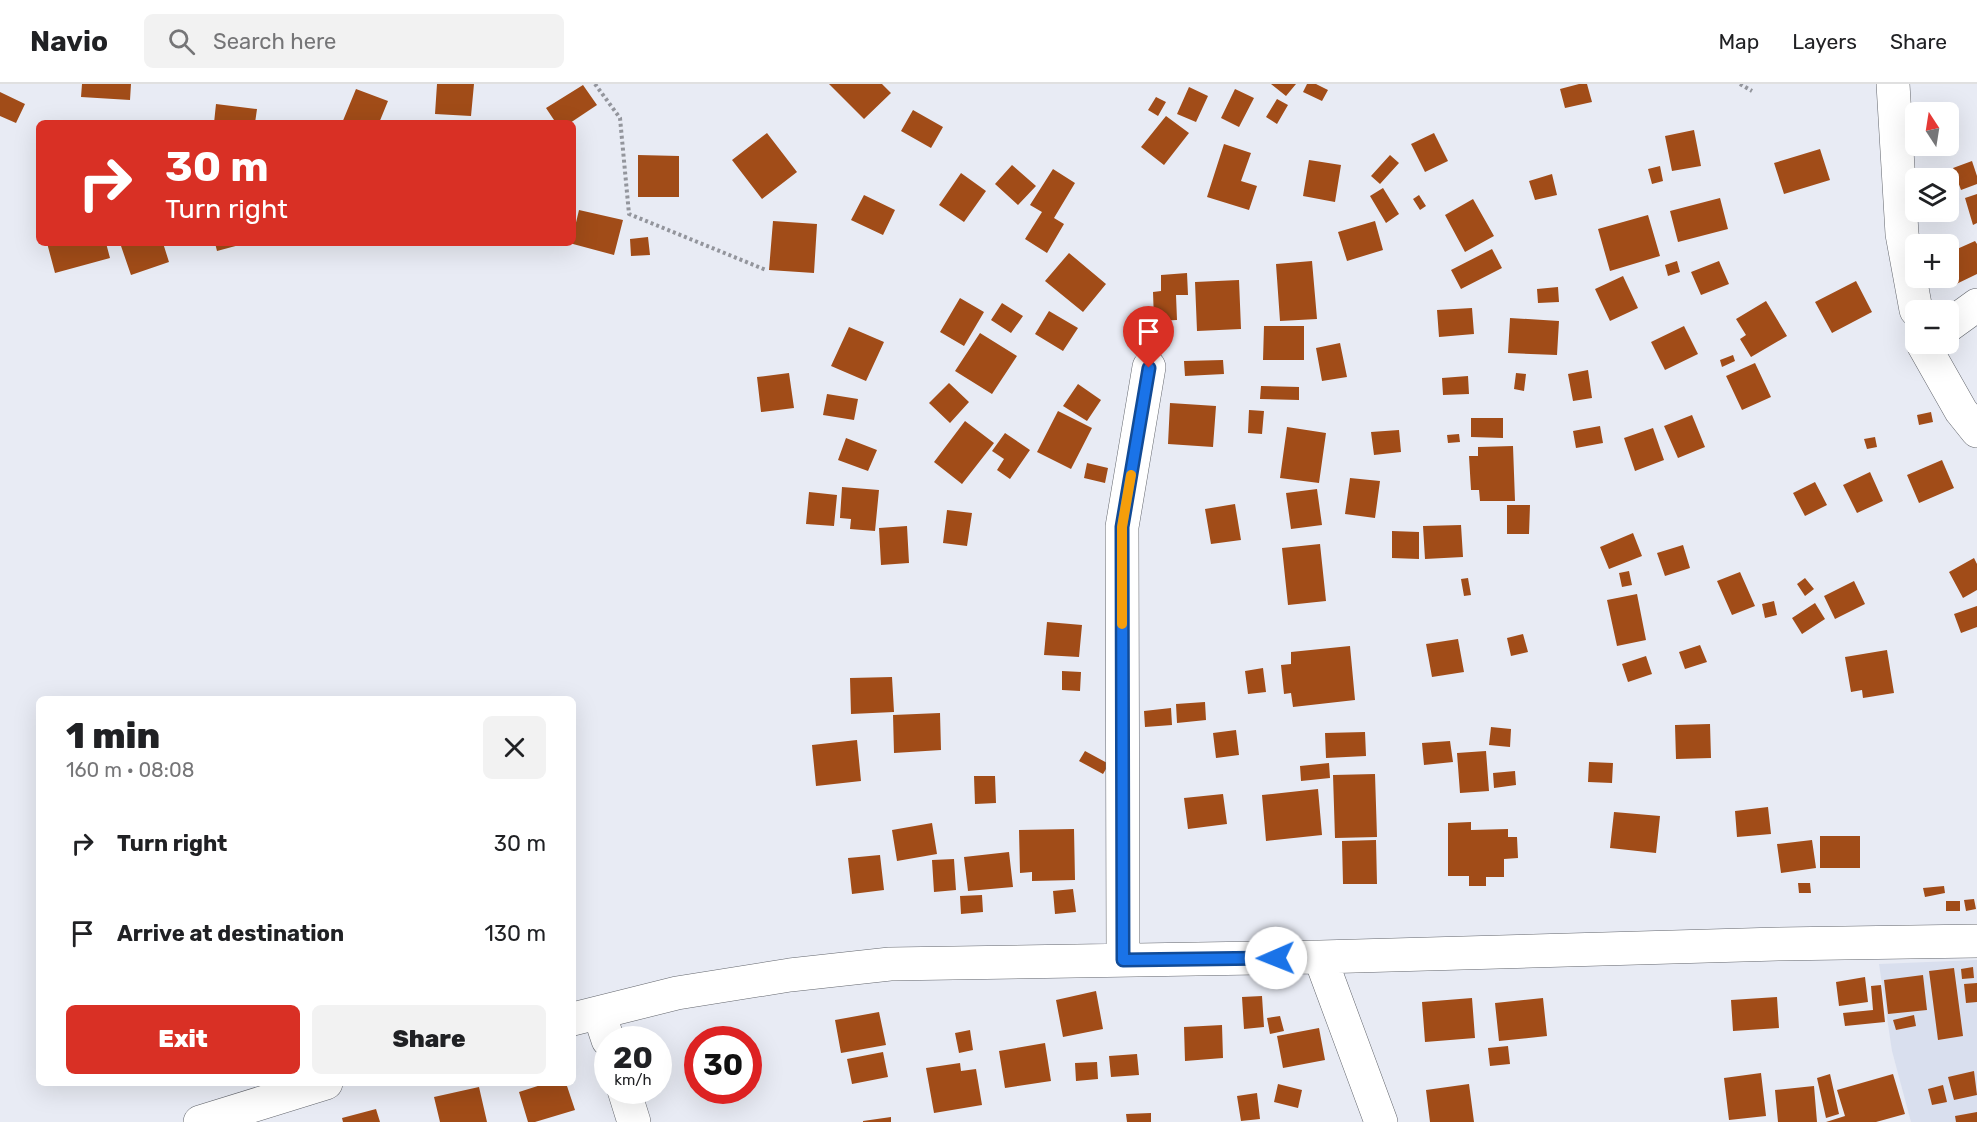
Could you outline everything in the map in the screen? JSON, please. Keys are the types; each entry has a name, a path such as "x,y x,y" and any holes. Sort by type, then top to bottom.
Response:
{"street":[{"path":"1893,84 1902,234 1914,300"},
{"path":"1959,318 1977,305"},
{"path":"1930,354 1961,411 1977,431"},
{"path":"1123,960 1122,527 1149,368"},
{"path":"593,1024 677,993 790,975 890,964 1320,957 1778,944 1977,941"},
{"path":"1320,957 1381,1122"},
{"path":"200,1122 316,1086"},
{"path":"628,1104 634,1122"}],"path":[{"path":"595,84 620,118 629,214 766,270"},
{"path":"1740,84 1752,92"}],"shaded area":[{"path":"1977,960 1977,1122 1911,1122 1892,1051 1879,964"}],"building":[{"path":"82,84 131,84 130,100 81,97"},
{"path":"437,84 474,84 471,116 435,114"},
{"path":"829,84 882,84 891,93 864,119"},
{"path":"1271,84 1296,84 1286,96"},
{"path":"1307,84 1316,84 1328,90 1322,101 1303,92"},
{"path":"1587,84 1592,102 1565,108 1560,89"},
{"path":"583,85 597,105 574,120 554,120 546,108"},
{"path":"1189,87 1208,96 1196,122 1177,114"},
{"path":"356,89 388,101 380,120 343,120"},
{"path":"1235,89 1254,98 1239,127 1221,118"},
{"path":"0,92 25,104 16,123 0,116"},
{"path":"1156,97 1166,102 1158,116 1148,110"},
{"path":"1277,99 1288,105 1277,124 1266,117"},
{"path":"216,104 257,109 255,120 214,120"},
{"path":"913,110 943,127 931,148 901,131"},
{"path":"1166,116 1189,133 1164,165 1141,147"},
{"path":"1694,130 1701,166 1672,171 1665,136"},
{"path":"767,133 797,172 762,199 732,160"},
{"path":"1434,133 1448,161 1425,172 1411,144"},
{"path":"1224,144 1251,153 1241,181 1257,186 1249,210 1207,197"},
{"path":"1820,149 1830,180 1784,194 1774,163"},
{"path":"638,155 679,156 679,197 638,197"},
{"path":"1390,155 1399,163 1380,184 1371,176"},
{"path":"1309,160 1341,165 1335,202 1303,196"},
{"path":"1972,161 1977,184 1961,190 1959,168 1953,168"},
{"path":"1012,165 1036,186 1018,205 995,184"},
{"path":"1660,166 1663,181 1652,184 1648,169"},
{"path":"1053,169 1075,183 1054,218 1064,224 1047,253 1025,239 1042,212 1030,205"},
{"path":"961,173 986,191 964,222 939,205"},
{"path":"1552,174 1557,195 1535,200 1529,181"},
{"path":"1383,188 1399,214 1386,223 1370,196"},
{"path":"1977,194 1977,223 1973,225 1965,198"},
{"path":"864,195 895,210 883,235 851,220"},
{"path":"1419,195 1426,206 1420,210 1413,199"},
{"path":"1720,198 1728,229 1678,242 1670,211"},
{"path":"1473,199 1494,236 1465,252 1445,215"},
{"path":"579,210 623,220 614,255 576,245 576,222"},
{"path":"1648,215 1660,256 1610,271 1598,229"},
{"path":"773,221 817,224 814,273 769,270"},
{"path":"1375,221 1383,250 1347,261 1338,232"},
{"path":"648,237 650,255 631,256 630,239"},
{"path":"1975,241 1977,244 1977,274 1959,283 1959,248"},
{"path":"48,246 107,246 110,258 55,273"},
{"path":"121,246 164,246 169,262 131,275"},
{"path":"216,246 236,246 217,251"},
{"path":"1492,249 1502,268 1461,289 1451,270"},
{"path":"1069,253 1106,284 1083,312 1045,281"},
{"path":"1312,261 1317,319 1280,321 1276,264"},
{"path":"1677,261 1680,272 1668,276 1665,265"},
{"path":"1719,261 1729,284 1701,295 1691,272"},
{"path":"1187,273 1188,295 1176,295 1177,320 1154,321 1153,292 1161,291 1161,275"},
{"path":"1623,276 1638,308 1610,321 1595,289"},
{"path":"1239,280 1241,329 1197,331 1195,282"},
{"path":"1856,281 1872,312 1832,333 1815,302"},
{"path":"1558,287 1559,302 1538,303 1537,289"},
{"path":"960,298 984,312 964,346 940,332"},
{"path":"1766,301 1787,336 1751,357 1740,339 1746,335 1736,319"},
{"path":"1002,303 1023,316 1011,333 991,320"},
{"path":"1472,308 1474,334 1439,337 1437,310"},
{"path":"1049,311 1078,328 1063,351 1035,334"},
{"path":"1510,318 1559,321 1557,355 1508,353"},
{"path":"1264,326 1304,326 1304,360 1263,360"},
{"path":"1684,326 1698,354 1665,370 1651,342"},
{"path":"849,327 884,342 866,381 831,366"},
{"path":"980,333 1017,356 992,394 955,371"},
{"path":"1340,343 1347,377 1322,381 1316,348"},
{"path":"1733,355 1735,361 1722,367 1720,360"},
{"path":"1223,360 1224,374 1185,376 1184,361"},
{"path":"1755,363 1771,397 1742,410 1726,376"},
{"path":"1588,370 1592,398 1573,401 1568,374"},
{"path":"789,373 794,408 761,412 757,377"},
{"path":"1516,373 1526,374 1524,391 1514,389"},
{"path":"1468,376 1469,394 1443,395 1442,378"},
{"path":"949,383 969,402 950,423 929,403"},
{"path":"1078,384 1101,400 1087,421 1063,406"},
{"path":"1261,386 1299,387 1299,400 1260,399"},
{"path":"827,394 858,399 854,420 823,415"},
{"path":"1170,403 1216,406 1213,447 1168,444"},
{"path":"1249,410 1264,411 1262,434 1248,433"},
{"path":"1058,411 1092,428 1071,469 1037,452"},
{"path":"1931,412 1933,422 1919,425 1917,415"},
{"path":"1692,415 1705,447 1678,458 1664,426"},
{"path":"1471,418 1503,418 1503,438 1471,437"},
{"path":"965,421 994,443 962,484 934,462"},
{"path":"1600,426 1603,443 1576,448 1573,431"},
{"path":"1287,427 1326,433 1319,483 1280,478"},
{"path":"1653,428 1664,460 1635,471 1624,438"},
{"path":"1399,430 1401,452 1374,455 1371,432"},
{"path":"1005,433 1030,450 1010,479 997,470 1004,459 992,451"},
{"path":"1459,434 1460,442 1448,443 1447,435"},
{"path":"1875,437 1877,447 1867,449 1864,439"},
{"path":"846,438 877,450 868,471 838,460"},
{"path":"1513,446 1515,501 1480,501 1479,490 1471,490 1469,456 1478,456 1478,447"},
{"path":"1942,460 1954,488 1919,503 1907,475"},
{"path":"1087,463 1108,468 1105,483 1084,478"},
{"path":"1870,472 1883,501 1857,513 1843,485"},
{"path":"1350,478 1380,481 1375,518 1345,514"},
{"path":"1815,482 1827,505 1805,516 1793,493"},
{"path":"842,487 879,490 875,531 850,529 851,519 840,518"},
{"path":"1317,489 1322,525 1291,529 1286,493"},
{"path":"809,492 837,495 834,526 806,524"},
{"path":"1235,504 1241,540 1211,544 1205,509"},
{"path":"1507,505 1530,505 1529,534 1507,534"},
{"path":"947,510 972,513 967,546 943,543"},
{"path":"1461,525 1463,557 1425,559 1423,526"},
{"path":"907,526 909,563 881,565 879,528"},
{"path":"1392,531 1419,532 1419,559 1392,558"},
{"path":"1633,533 1642,556 1609,569 1600,547"},
{"path":"1320,544 1326,601 1288,605 1282,548"},
{"path":"1683,545 1690,568 1665,576 1657,553"},
{"path":"1974,558 1977,564 1977,590 1963,598 1949,572"},
{"path":"1629,571 1632,585 1622,587 1619,573"},
{"path":"1740,572 1755,606 1732,615 1717,581"},
{"path":"1468,578 1471,595 1464,596 1461,579"},
{"path":"1805,578 1814,589 1805,596 1797,584"},
{"path":"1854,581 1865,604 1835,619 1824,596"},
{"path":"1637,594 1646,640 1617,646 1607,600"},
{"path":"1774,601 1777,615 1765,618 1762,604"},
{"path":"1815,603 1825,619 1802,634 1792,618"},
{"path":"1977,606 1977,627 1961,633 1954,614"},
{"path":"1047,622 1082,625 1079,657 1044,655"},
{"path":"1523,634 1528,652 1511,656 1507,638"},
{"path":"1458,639 1464,672 1432,677 1426,644"},
{"path":"1700,645 1707,662 1685,669 1679,652"},
{"path":"1350,646 1355,700 1293,707 1291,693 1284,694 1281,665 1291,664 1291,652"},
{"path":"1887,650 1894,693 1863,698 1862,690 1851,692 1845,657"},
{"path":"1646,656 1652,674 1628,682 1622,664"},
{"path":"1263,668 1266,692 1248,694 1245,671"},
{"path":"1062,671 1081,672 1080,691 1062,690"},
{"path":"892,677 894,712 851,714 850,678"},
{"path":"1205,702 1206,720 1177,723 1176,704"},
{"path":"1171,708 1172,725 1145,727 1144,711"},
{"path":"940,713 941,750 894,753 893,715"},
{"path":"1710,724 1711,758 1676,759 1675,725"},
{"path":"1491,727 1511,729 1510,747 1489,745"},
{"path":"1236,730 1239,755 1216,758 1213,733"},
{"path":"1365,732 1366,756 1326,758 1325,733"},
{"path":"857,740 861,781 816,786 812,745"},
{"path":"1450,741 1453,762 1424,765 1422,743"},
{"path":"1085,751 1109,764 1103,774 1079,761"},
{"path":"1486,751 1489,791 1460,793 1457,753"},
{"path":"1589,762 1613,763 1612,783 1588,782"},
{"path":"1329,763 1330,778 1301,781 1300,766"},
{"path":"1515,771 1516,785 1494,788 1493,773"},
{"path":"1375,774 1377,837 1335,838 1333,775"},
{"path":"974,776 995,776 996,803 975,804"},
{"path":"1318,789 1322,835 1266,841 1262,795"},
{"path":"1223,794 1227,824 1188,829 1184,798"},
{"path":"1768,807 1771,834 1737,837 1735,811"},
{"path":"1614,812 1660,816 1656,853 1610,848"},
{"path":"1471,822 1471,830 1508,829 1508,837 1517,837 1518,858 1504,859 1504,877 1486,877 1486,886 1469,886 1469,876 1448,876 1448,823"},
{"path":"932,823 937,854 897,861 892,830"},
{"path":"1074,829 1075,880 1032,881 1032,872 1020,873 1019,830"},
{"path":"1820,836 1860,836 1860,868 1820,868"},
{"path":"1376,840 1377,884 1343,884 1342,841"},
{"path":"1812,840 1816,868 1781,873 1777,844"},
{"path":"1009,852 1013,887 968,891 964,857"},
{"path":"880,855 884,890 852,894 848,858"},
{"path":"954,859 956,890 934,892 932,860"},
{"path":"1798,883 1810,883 1811,893 1799,893"},
{"path":"1944,886 1945,893 1925,897 1923,888"},
{"path":"1073,889 1076,912 1055,914 1053,891"},
{"path":"982,895 983,912 961,914 960,896"},
{"path":"1974,899 1976,909 1966,911 1964,900"},
{"path":"1946,901 1960,901 1960,911 1946,911"},
{"path":"1973,967 1974,978 1962,979 1961,969"},
{"path":"1954,968 1963,1036 1938,1040 1929,971"},
{"path":"1923,975 1927,1010 1888,1014 1884,980"},
{"path":"1865,977 1868,1002 1839,1006 1836,982"},
{"path":"1977,983 1977,1002 1966,1003 1964,984"},
{"path":"1881,985 1885,1022 1845,1026 1843,1013 1873,1010 1871,986"},
{"path":"1096,991 1103,1029 1063,1037 1056,1000"},
{"path":"1262,996 1264,1027 1244,1029 1242,997"},
{"path":"1777,997 1779,1028 1733,1031 1731,1000"},
{"path":"1472,998 1475,1038 1425,1042 1422,1002"},
{"path":"1543,998 1547,1036 1499,1041 1495,1003"},
{"path":"879,1012 886,1045 841,1053 835,1020"},
{"path":"1914,1015 1916,1026 1896,1030 1893,1020"},
{"path":"1280,1016 1284,1031 1270,1034 1267,1018"},
{"path":"1222,1025 1223,1058 1185,1061 1184,1027"},
{"path":"1319,1028 1325,1060 1283,1068 1277,1036"},
{"path":"970,1030 973,1050 959,1053 955,1033"},
{"path":"1045,1043 1051,1081 1005,1088 999,1051"},
{"path":"1508,1046 1510,1064 1490,1066 1488,1048"},
{"path":"883,1052 888,1077 852,1084 847,1059"},
{"path":"1137,1054 1139,1075 1111,1077 1109,1056"},
{"path":"1097,1062 1098,1079 1076,1081 1075,1063"},
{"path":"960,1063 961,1071 976,1069 982,1105 934,1113 926,1068"},
{"path":"1974,1071 1977,1095 1954,1100 1948,1077"},
{"path":"1761,1073 1766,1116 1729,1120 1724,1078"},
{"path":"1830,1074 1839,1114 1826,1118 1817,1078"},
{"path":"1893,1074 1905,1114 1876,1122 1826,1122 1845,1116 1837,1090"},
{"path":"1278,1084 1302,1090 1298,1108 1274,1102"},
{"path":"1469,1084 1474,1122 1430,1122 1426,1090"},
{"path":"1943,1085 1947,1102 1932,1105 1928,1089"},
{"path":"538,1086 567,1086 575,1110 528,1122 519,1092"},
{"path":"1814,1086 1817,1122 1778,1122 1775,1090"},
{"path":"479,1087 487,1122 440,1122 434,1097"},
{"path":"1257,1093 1260,1119 1241,1121 1237,1096"},
{"path":"376,1109 380,1122 343,1122 342,1118"},
{"path":"1977,1112 1977,1122 1956,1122 1955,1116"},
{"path":"1151,1113 1151,1122 1127,1122 1126,1114"},
{"path":"891,1117 891,1122 863,1122 863,1121"}],"slow traffic":[{"path":"1122,624 1122,527 1131,475"}],"route":[{"path":"1149,368 1122,527 1123,960 1276,958"}]}
